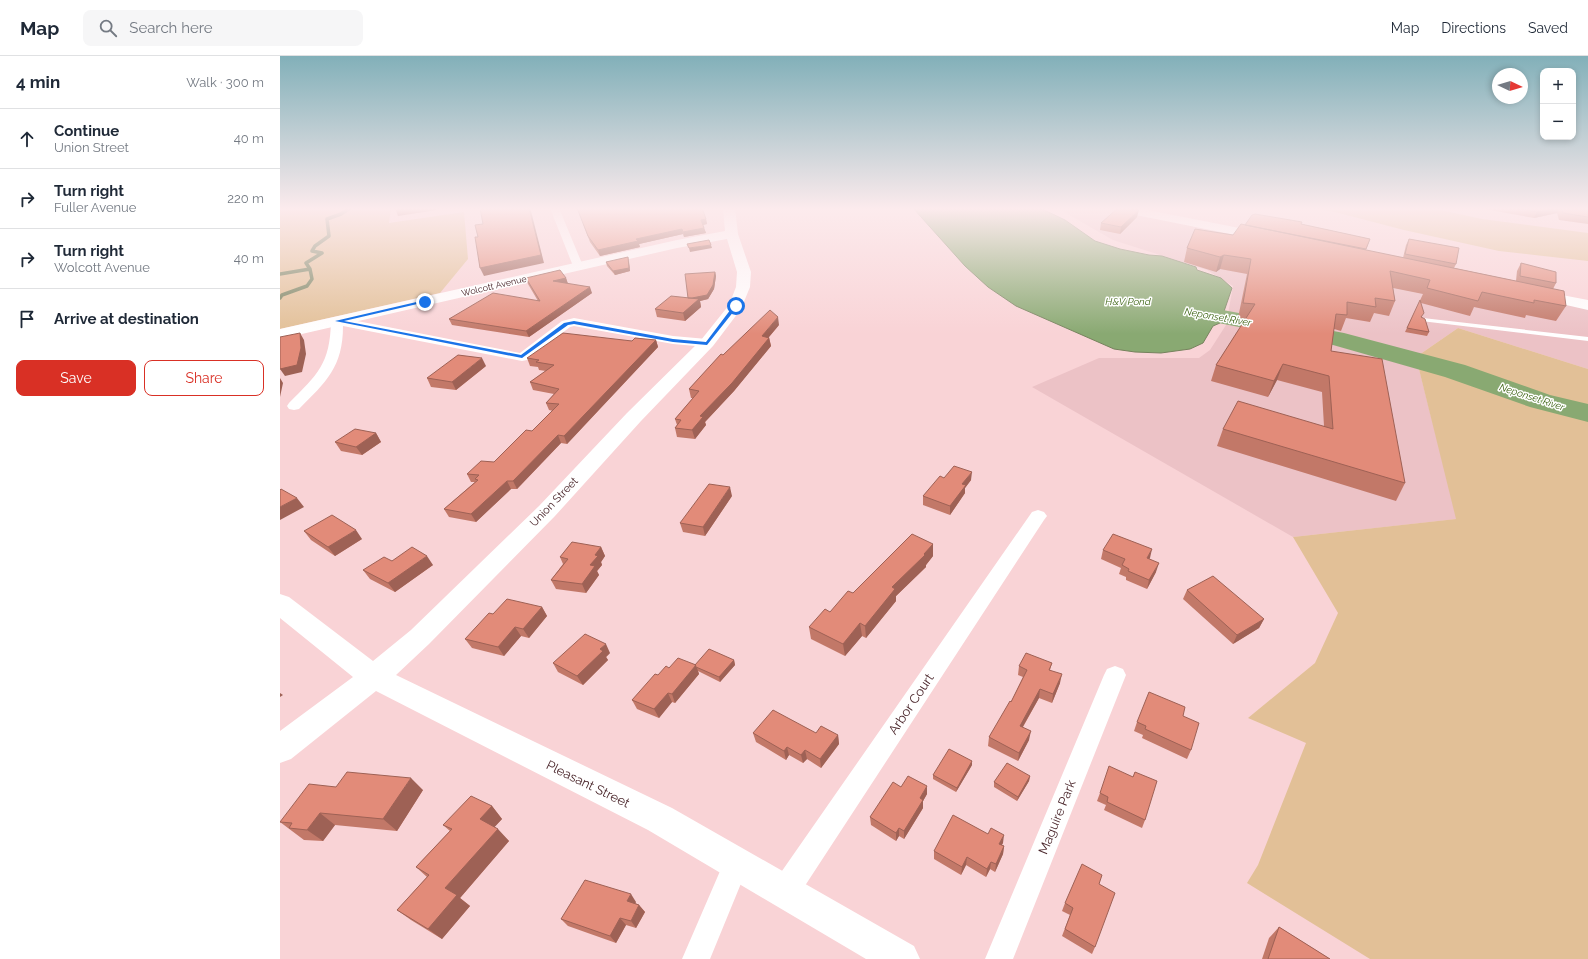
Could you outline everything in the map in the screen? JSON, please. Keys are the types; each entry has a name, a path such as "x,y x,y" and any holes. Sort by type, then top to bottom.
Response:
{"main road":[{"name":"Wolcott Avenue","path":"280,334 649,250"},
{"name":"Union Street","path":"280,749 374,677 420,637 547,511 634,417 707,343 736,306 743,287 744,272 737,250"},
{"path":"1526,292 1588,305"},
{"name":"Pleasant Street","path":"280,604 374,677 660,819 901,959"}],"street":[{"path":"571,250 578,266"},
{"path":"294,406 318,382 333,357 337,340 337,321 522,357 566,324 574,322 673,340 707,343"},
{"name":"Arbor Court","path":"784,891 1038,516"},
{"name":"Maguire Park","path":"999,959 1115,675"},
{"path":"696,959 736,864"}],"lane":[{"path":"1423,320 1588,339"}],"shaded area":[{"path":"280,250 467,250 468,259 440,293 280,329"},
{"path":"1145,250 1313,250 1588,306 1588,369 1458,328 1416,357 1457,519 1293,537 1032,387 1099,358 1199,358 1210,350 1226,325 1233,286 1207,270"},
{"path":"1495,250 1588,250 1588,261"},
{"path":"1458,328 1588,369 1588,959 1370,959 1247,883 1258,865 1306,743 1248,718 1315,663 1338,613 1293,537 1456,519 1416,357"}],"water":[{"name":"H&V Pond","path":"951,250 1126,250 1162,256 1196,267 1197,270 1221,278 1232,288 1220,323 1213,326 1203,343 1190,349 1161,353 1135,352 1114,349 1016,306 988,287 965,266"}],"building":[{"path":"477,250 540,250 541,255 480,268"},
{"path":"1195,250 1367,250 1564,291 1566,306 1534,300 1534,303 1482,292 1478,301 1427,288 1430,280 1390,271 1395,301 1375,298 1376,307 1347,302 1347,315 1336,314 1331,351 1382,359 1405,483 1223,429 1238,401 1333,429 1329,376 1283,364 1274,381 1216,365 1255,304 1243,303 1251,259 1224,255 1220,257"},
{"path":"1406,250 1459,250 1456,264 1405,254"},
{"path":"628,257 629,268 613,271 606,262"},
{"path":"1521,263 1556,272 1556,283 1520,276"},
{"path":"560,270 566,278 553,281 590,287 526,331 449,319 493,293 540,301 526,278"},
{"path":"715,272 713,285 707,295 688,298 685,274"},
{"path":"671,296 699,299 683,313 655,309"},
{"path":"1420,300 1424,313 1421,317 1425,319 1429,332 1407,328"},
{"path":"770,310 778,317 762,336 769,338 732,383 700,416 703,417 692,430 675,428 681,420 675,419 699,391 689,389 721,354 723,355"},
{"path":"300,333 301,348 297,365 280,369 280,337"},
{"path":"563,333 632,341 635,338 656,340 564,436 558,435 513,481 507,481 471,514 444,509 478,480 475,479 479,475 467,474 481,461 494,462 526,430 532,431 559,404 546,403 559,389 530,382 554,365 536,362 539,360 527,358"},
{"path":"458,355 482,358 452,382 427,378"},
{"path":"355,429 376,433 356,447 335,442"},
{"path":"954,466 972,472 962,484 966,485 950,506 923,496 940,476 944,478"},
{"path":"709,484 730,487 703,527 680,523"},
{"path":"281,489 297,498 280,507"},
{"path":"332,515 356,530 328,547 304,531"},
{"path":"912,534 933,544 924,554 925,555 892,587 895,589 865,626 860,623 843,644 809,627 825,609 830,612 848,591 853,593"},
{"path":"1113,534 1152,549 1147,558 1159,563 1149,580 1128,571 1129,569 1122,565 1125,559 1103,550"},
{"path":"572,542 601,547 595,555 598,556 590,565 595,566 582,584 551,580 568,559 560,557"},
{"path":"412,547 427,556 388,583 363,570 384,557 392,561"},
{"path":"1213,576 1264,619 1237,635 1187,590"},
{"path":"507,599 542,607 523,629 515,627 498,647 465,639 489,613 493,614"},
{"path":"585,634 606,644 600,649 603,651 577,676 553,663"},
{"path":"709,649 734,660 719,677 696,667 695,665"},
{"path":"1026,653 1052,663 1049,670 1062,674 1053,694 1040,689 1020,726 1031,731 1019,753 989,737 1010,701 1011,702 1027,670 1019,666"},
{"path":"678,658 696,665 672,694 668,693 654,709 632,700 655,674 658,675 666,666 669,668"},
{"path":"1149,692 1185,707 1183,716 1199,723 1191,750 1145,729 1146,726 1137,722"},
{"path":"773,710 816,733 821,726 838,735 820,759 805,750 801,755 787,747 784,751 753,733"},
{"path":"949,749 972,761 957,788 933,775"},
{"path":"1007,763 1030,776 1018,797 994,782"},
{"path":"1109,766 1133,777 1135,772 1157,781 1145,820 1107,802 1108,797 1100,793"},
{"path":"347,772 411,778 383,819 320,813 307,830 289,828 292,823 280,822 309,784 336,787"},
{"path":"908,776 927,786 920,798 923,800 904,831 899,828 896,833 870,817 893,782 901,787"},
{"path":"471,796 492,806 480,819 498,829 445,888 457,895 428,929 397,910 429,875 416,867 452,829 443,825"},
{"path":"953,815 988,834 991,828 1004,835 999,844 1004,846 996,864 991,862 987,869 967,857 962,867 934,851"},
{"path":"1082,864 1102,875 1099,884 1115,893 1095,947 1065,929 1073,908 1065,903"},
{"path":"585,880 631,894 627,901 639,905 631,921 620,918 610,936 561,919"},
{"path":"1279,927 1330,959 1268,959"}],"waterway":[{"path":"310,269 306,263 322,253 313,250"},
{"path":"280,274 310,269"},
{"path":"280,298 282,295 307,286 312,279 310,269"},
{"name":"Neponset River","path":"1175,308 1335,338 1455,371 1540,401 1588,413"}],"route":[{"path":"425,302 337,321 522,357 560,328 566,324 574,322 673,340 707,343 736,306"}]}
